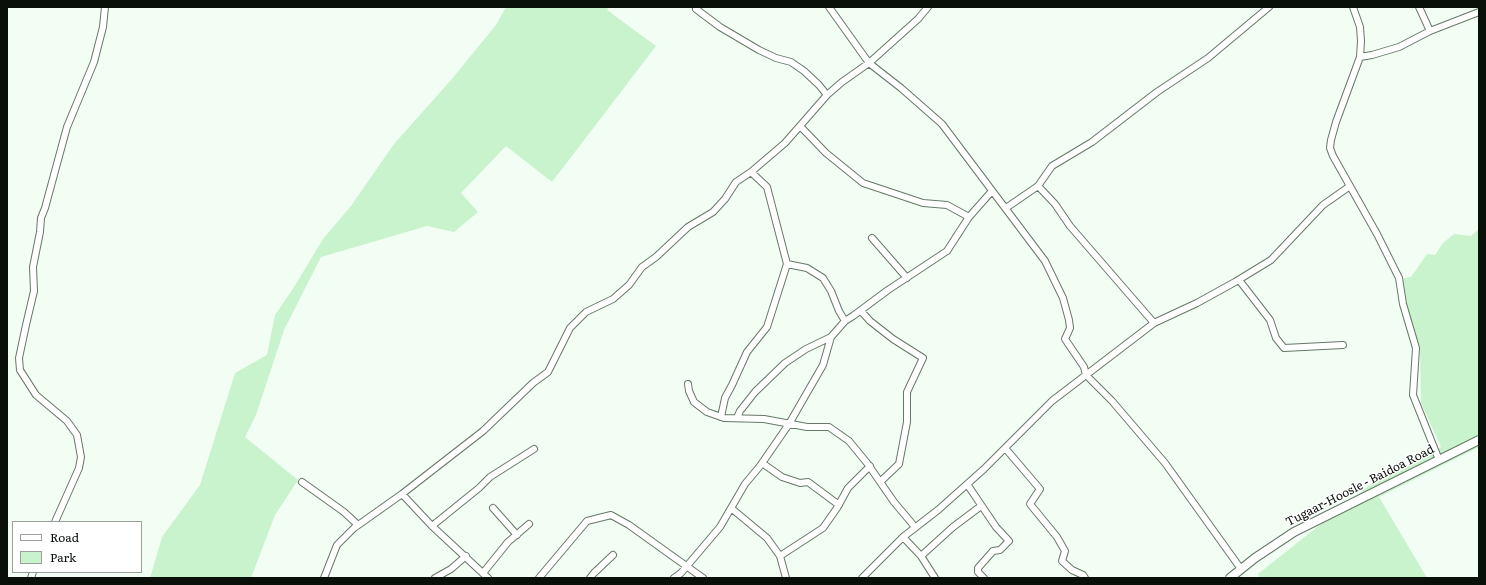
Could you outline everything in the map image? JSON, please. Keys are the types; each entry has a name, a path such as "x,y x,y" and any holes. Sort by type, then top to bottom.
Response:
{"main road":[{"name":"Tugaar-Hoosle - Baidoa Road","path":"1230,578 1255,558 1294,532 1479,440"}],"street":[{"path":"55,521 79,468 81,458 77,436 67,421 36,395 20,370 19,358 34,291 33,267 40,232 41,218 67,127 94,62 103,27 105,7"},
{"path":"829,7 869,63 901,88 942,124 1045,261 1063,298 1069,320 1070,328 1065,339 1084,368 1086,375 1112,401 1165,463 1241,569"},
{"path":"324,578 337,545 358,525 402,494 484,431 533,383 548,372 570,328 586,312 613,299 629,285 642,267 656,257 688,227 713,212 725,199 736,182 751,172 785,143 827,95 842,82 869,63 918,19 928,7"},
{"path":"1006,208 1038,186 1052,166 1092,142 1157,92 1208,58 1268,7"},
{"path":"1353,7 1360,26 1360,56 1338,116 1330,148 1399,278 1403,304 1416,348 1413,395 1439,460"},
{"path":"1419,7 1430,31"},
{"path":"696,9 720,27 759,50 776,58 791,62 804,71 827,95"},
{"path":"1360,56 1372,55 1398,47 1430,31 1479,12"},
{"path":"800,126 826,152 863,183 923,203 947,205 969,217"},
{"path":"721,417 725,398 747,352 767,328 787,264 767,187 751,172"},
{"path":"1038,186 1055,204 1079,237 1154,323"},
{"path":"862,578 888,551 967,484 1052,401 1154,323 1197,304 1271,260 1323,205 1350,186"},
{"path":"674,578 681,573 720,527 745,484 762,463 789,424 823,365 831,337 845,320 947,251 969,217 992,191"},
{"path":"872,238 907,278"},
{"path":"787,264 807,268 823,278 845,320"},
{"path":"1239,280 1270,320 1276,338 1284,348 1343,345"},
{"path":"861,310 870,321 893,340 923,358 907,392 907,422 899,464 880,482"},
{"path":"737,418 740,411 755,392 785,363 806,349 831,337"},
{"path":"688,384 689,391 694,402 707,412 721,417 764,418 807,427 829,427 849,441 870,466 894,502 915,527"},
{"path":"1005,448 1040,489 1030,504 1057,537 1065,551 1062,560 1072,570 1083,575 1085,578"},
{"path":"432,526 479,488 490,476 534,449"},
{"path":"762,463 782,477 800,483 808,482 839,505"},
{"path":"780,556 823,528 839,505 848,488 870,466"},
{"path":"302,482 344,512 358,525"},
{"path":"967,484 996,527 1009,541 1000,550 993,551 978,568 978,572 984,578"},
{"path":"402,494 432,526 488,578"},
{"path":"921,556 981,506"},
{"path":"493,508 517,535"},
{"path":"731,508 767,538 780,556 786,578"},
{"path":"539,578 587,521 611,515 629,525 702,578"},
{"path":"483,573 508,542 529,524"},
{"path":"904,537 921,556 935,578"},
{"path":"590,578 613,555"},
{"path":"435,578 451,569 466,556"}],"green space":[{"path":"506,7 609,7 607,10 656,46 552,182 506,146 461,193 478,212 454,232 427,226 321,257 284,330 256,415 245,437 298,480 275,515 251,578 150,578 162,537 200,485 235,373 267,355 275,315 323,239 351,206 394,144 451,80 496,25"},
{"path":"1479,229 1479,447 1379,497 1427,578 1260,578 1258,574 1375,481 1441,447 1421,403 1420,346 1404,306 1400,279 1411,277 1427,254 1435,255 1443,243 1454,234 1471,236"}]}
